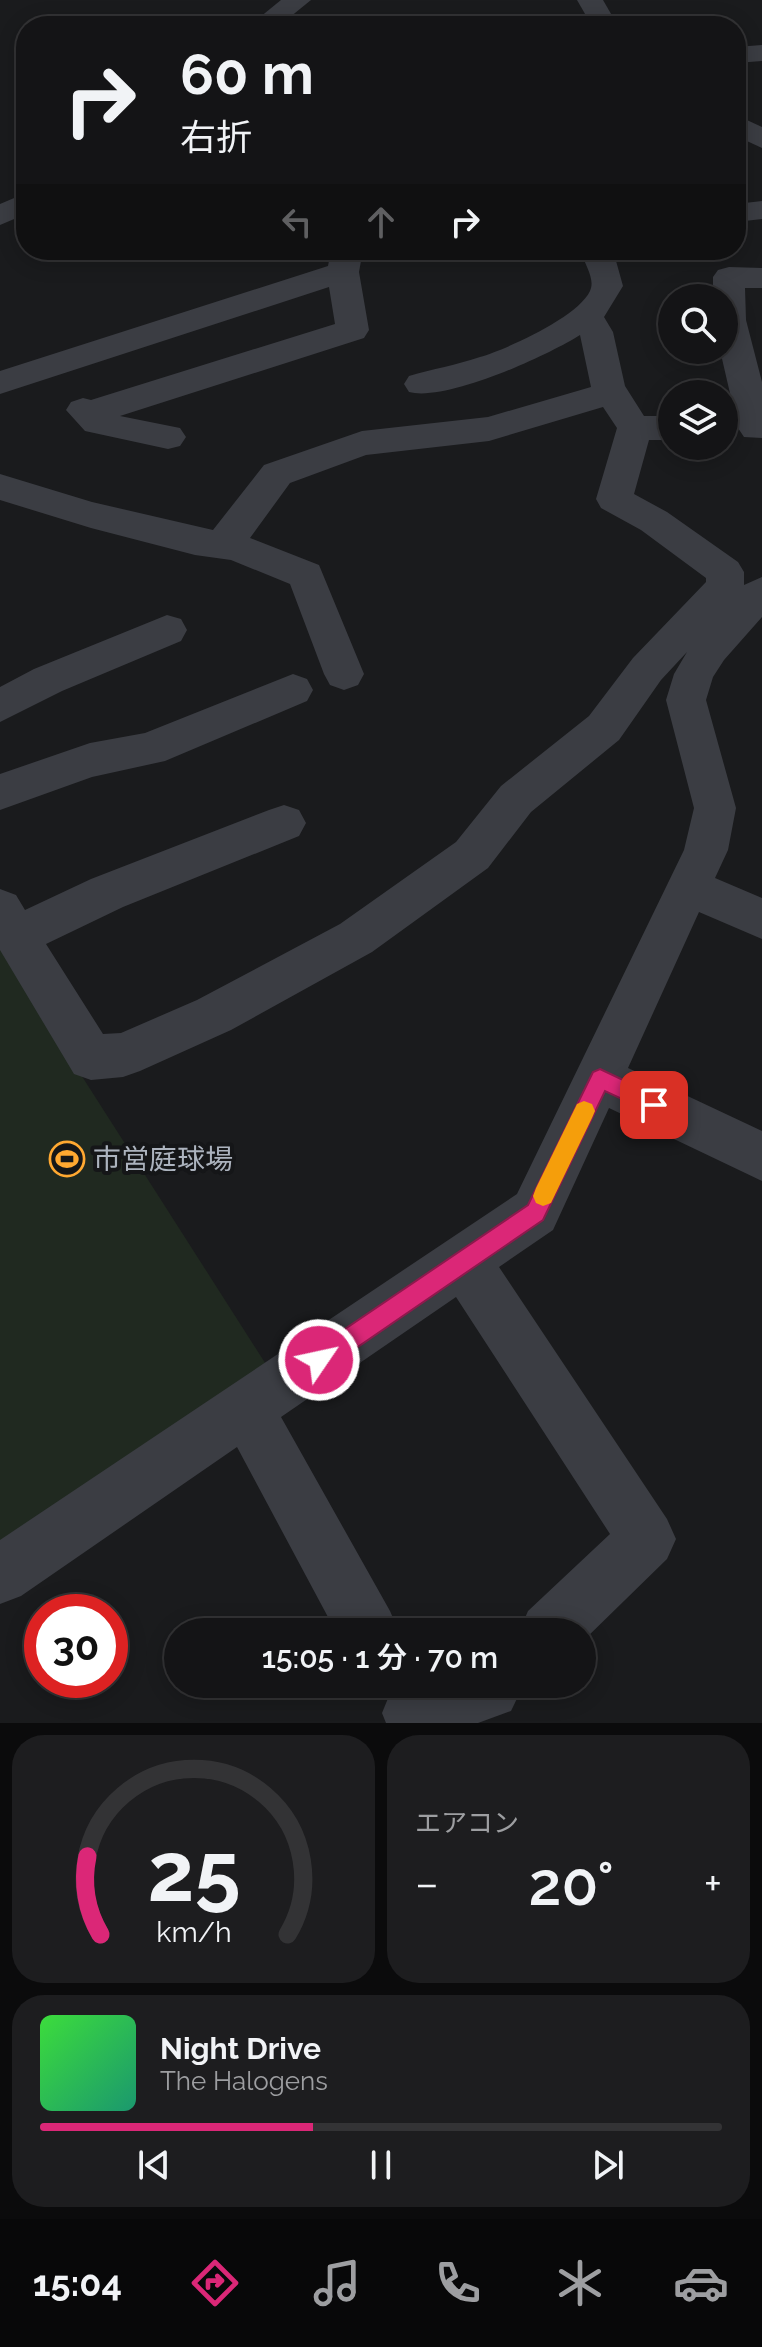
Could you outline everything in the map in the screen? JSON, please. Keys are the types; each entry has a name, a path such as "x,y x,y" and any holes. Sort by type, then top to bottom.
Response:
{"street":[{"path":"276,16 298,0"},
{"path":"421,384 499,363 586,315 606,292 607,277 601,260"},
{"path":"0,383 345,261 352,330 87,414"},
{"path":"747,428 730,320 729,277 762,278"},
{"path":"586,315 596,332 608,386 640,417"},
{"path":"43,368 97,423 168,437"},
{"path":"220,545 231,536 277,474 362,443 489,429 599,396 640,417"},
{"path":"284,823 107,893 8,922 91,1058 123,1055 214,1015 356,938 472,855 516,799 604,728 647,669 725,586 725,572 654,521 614,499 640,417"},
{"path":"0,487 91,515 236,547 306,575 344,674"},
{"path":"0,1575 465,1263 535,1212 706,850 715,808 686,700 694,674 710,649 762,591"},
{"path":"0,706 48,680 167,630"},
{"path":"0,792 90,760 150,749 293,690"},
{"path":"690,887 762,919"},
{"path":"600,1079 762,1157"},
{"path":"465,1263 647,1539 564,1618"},
{"path":"246,1409 361,1618"},
{"path":"407,1707 448,1698"}],"shaded area":[{"name":"市営庭球場","path":"0,948 269,1369 0,1550"}],"slow traffic":[{"path":"543,1196 584,1111"}],"place":[{"name":"市営庭球場","path":"67,1159"}],"route":[{"path":"319,1360 503,1237 535,1212 600,1079 654,1105"}]}
